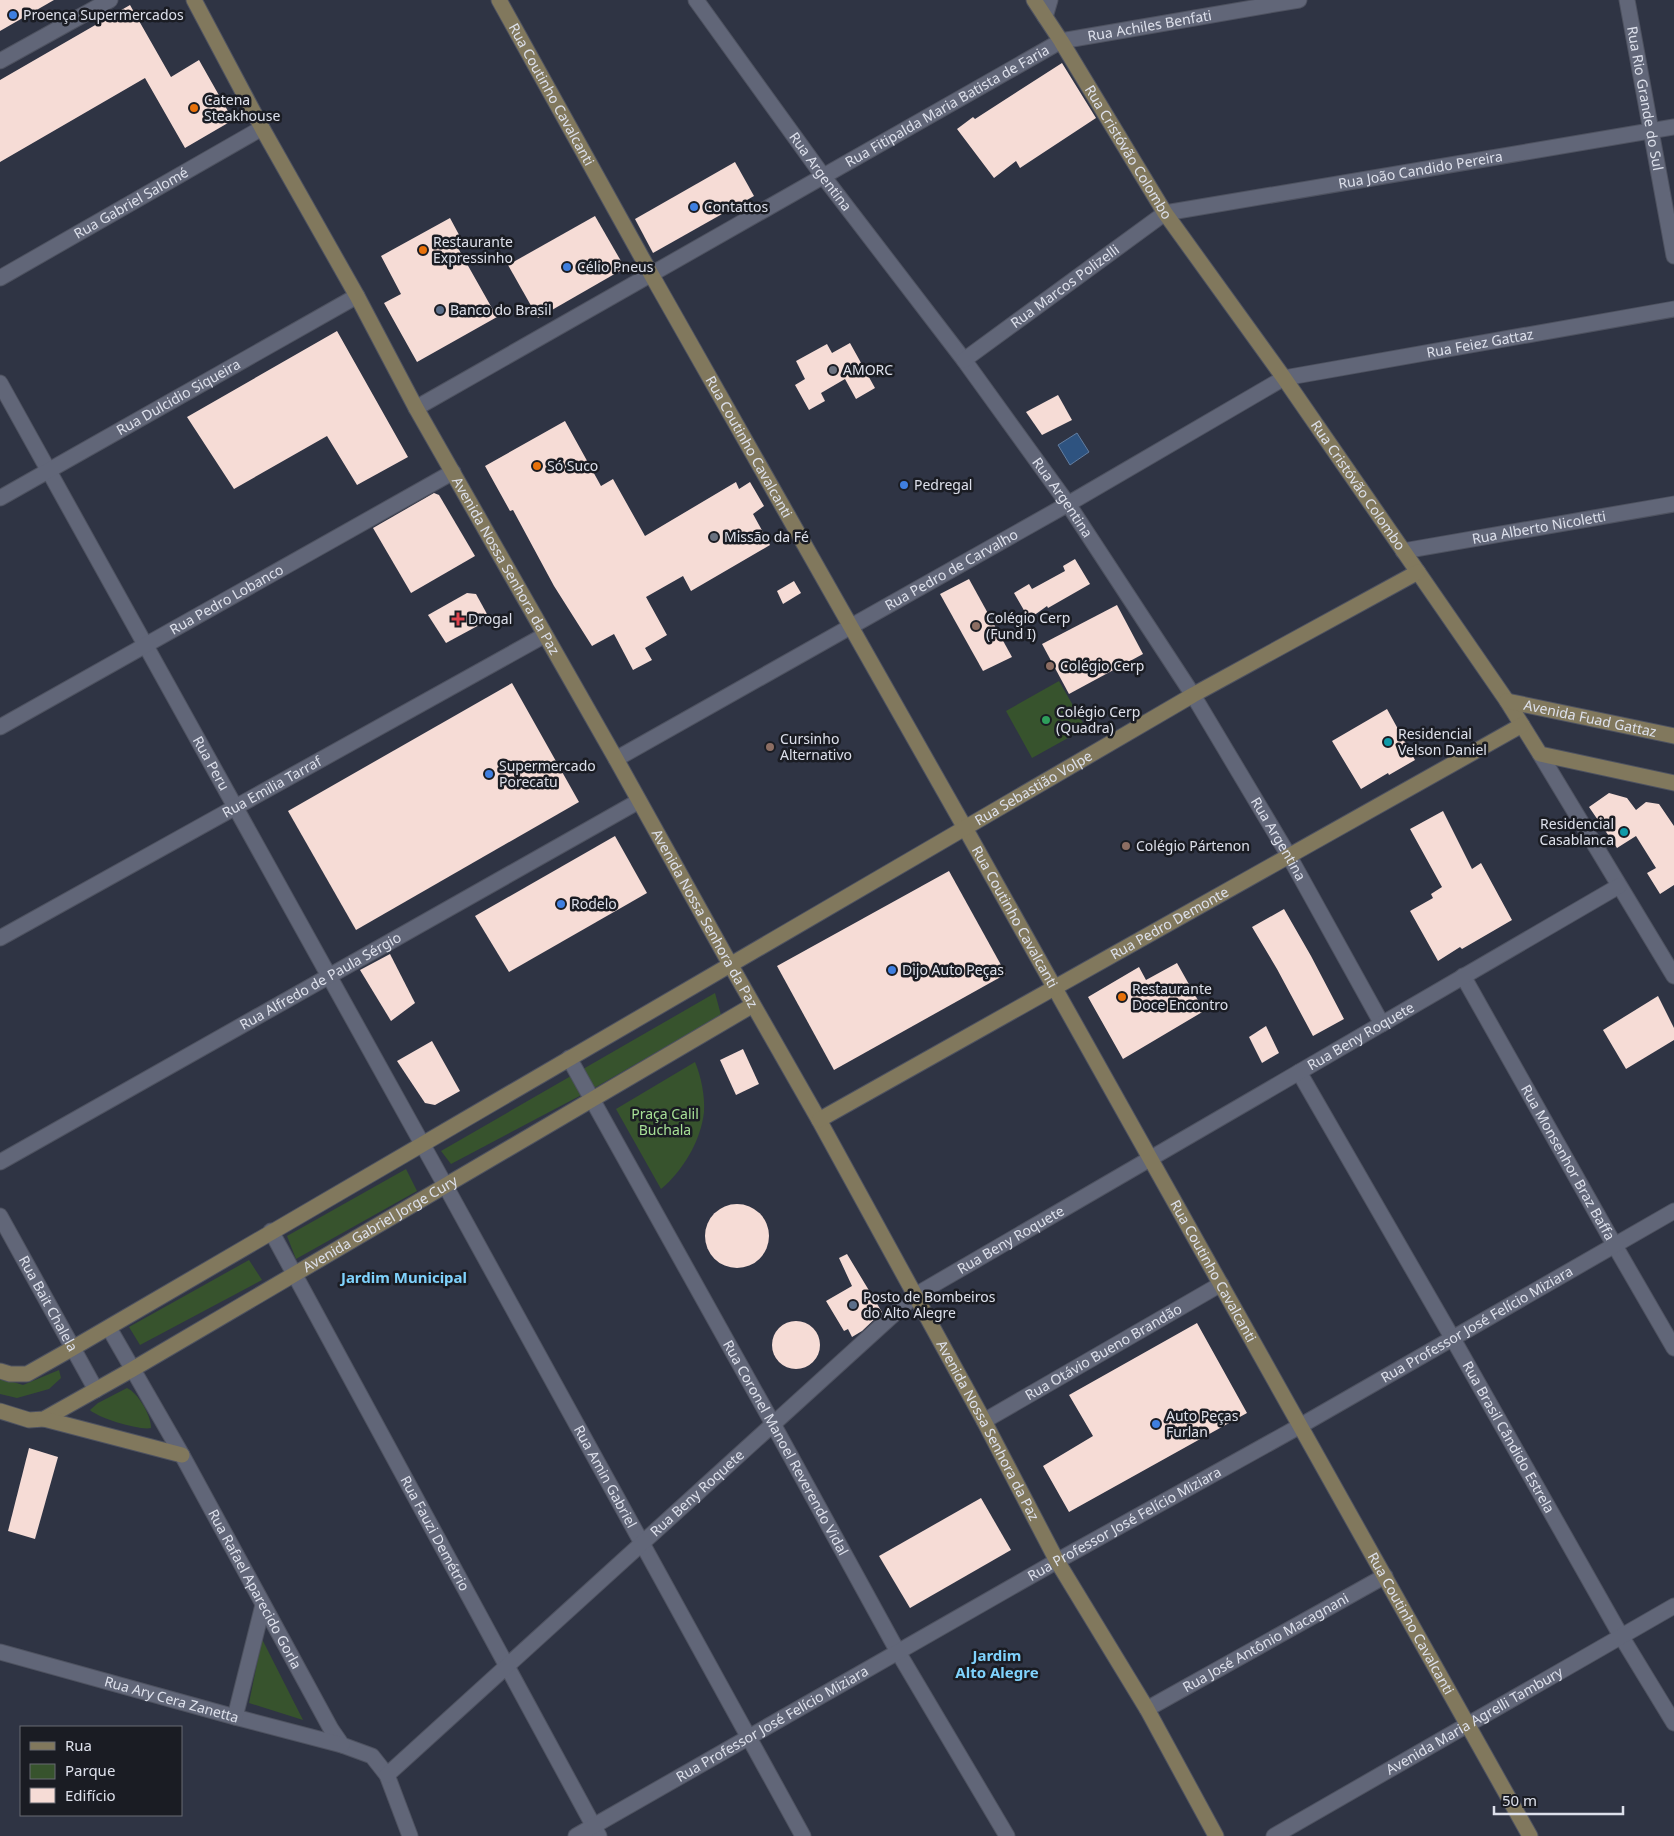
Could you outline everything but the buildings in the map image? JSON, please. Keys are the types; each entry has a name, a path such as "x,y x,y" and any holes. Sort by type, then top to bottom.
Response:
{"main road":[{"name":"Avenida Nossa Senhora da Paz","path":"194,0 262,128 357,296 416,408 616,759 818,1120 984,1421 1057,1561 1147,1709 1216,1836"},
{"name":"Rua Coutinho Cavalcanti","path":"499,0 651,274 852,626 1530,1836"},
{"name":"Rua Cristóvão Colombo","path":"1034,0 1061,41 1165,213 1284,378 1507,701 1540,754"},
{"name":"Rua Sebastião Volpe","path":"730,964 1194,695 1418,572"},
{"name":"Avenida Fuad Gattaz","path":"1507,701 1674,736"},
{"name":"Rua Pedro Demonte","path":"818,1120 1522,725"},
{"path":"1540,754 1674,783"},
{"path":"0,1371 10,1374 27,1374 109,1328 271,1231 730,964"},
{"name":"Avenida Gabriel Jorge Cury","path":"44,1419 753,1005"},
{"path":"0,1411 29,1420 44,1419 182,1455"}],"street":[{"path":"0,61 110,0"},
{"name":"Rua Argentina","path":"696,0 823,176 964,360 1068,504 1194,695 1288,856 1382,1024"},
{"path":"1045,17 1050,0"},
{"name":"Rua Achiles Benfati","path":"1061,41 1299,0"},
{"name":"Rua Rio Grande do Sul","path":"1627,0 1674,256"},
{"name":"Rua Fitipalda Maria Batista de Faria","path":"416,408 1061,41"},
{"name":"Rua João Candido Pereira","path":"1165,213 1674,127"},
{"name":"Rua Gabriel Salomé","path":"0,278 262,128"},
{"name":"Rua Marcos Polizelli","path":"964,360 1165,213"},
{"name":"Rua Dulcidio Siqueira","path":"0,498 357,296"},
{"name":"Rua Feiez Gattaz","path":"1284,378 1674,309"},
{"name":"Rua Pedro de Carvalho","path":"616,759 1068,504 1284,378"},
{"name":"Rua Peru","path":"0,383 50,470 144,646 422,1144"},
{"name":"Rua Pedro Lobanco","path":"0,727 453,472"},
{"name":"Rua Alberto Nicoletti","path":"1403,551 1674,504"},
{"name":"Rua Emilia Tarraf","path":"0,938 545,635"},
{"name":"Rua Cristóvão Colombo","path":"1540,754 1674,976"},
{"name":"Rua Alfredo de Paula Sérgio","path":"0,1162 639,801"},
{"name":"Rua Beny Roquete","path":"387,1774 914,1296 1619,886"},
{"name":"Rua Monsenhor Braz Baffa","path":"1463,976 1674,1348"},
{"name":"Rua Coronel Manoel Reverendo Vidal","path":"569,1058 898,1652 1007,1836"},
{"name":"Rua Brasil Cândido Estrela","path":"1299,1072 1621,1636 1674,1723"},
{"name":"Rua Amin Gabriel","path":"422,1144 803,1836"},
{"name":"Rua Professor José Felício Miziara","path":"576,1836 596,1831 748,1738 1057,1561 1453,1339 1674,1211"},
{"name":"Rua Bait Chalela","path":"0,1216 96,1390"},
{"name":"Rua Fauzi Demétrio","path":"271,1231 508,1665 596,1831"},
{"name":"Rua Otávio Bueno Brandão","path":"984,1421 1221,1284"},
{"name":"Rua Rafael Aparecido Gorla","path":"109,1328 182,1455 331,1729 342,1744"},
{"name":"Rua José Antônio Macagnani","path":"1147,1709 1385,1576"},
{"path":"235,1717 263,1605"},
{"name":"Avenida Maria Agrelli Tambury","path":"1274,1836 1674,1606"},
{"name":"Rua Ary Cera Zanetta","path":"0,1652 235,1717 342,1744"},
{"path":"342,1744 372,1756 387,1774 410,1836"}],"green space":[{"name":"Colégio Cerp (Quadra)","path":"1059,681 1086,728 1032,758 1006,711"},
{"path":"715,993 721,1015 589,1091 451,1164 441,1151"},
{"name":"Praça Calil Buchala","path":"695,1062 703,1093 704,1112 702,1123 690,1154 677,1173 661,1189 616,1109"},
{"path":"406,1169 417,1191 296,1259 287,1236"},
{"path":"249,1260 262,1280 140,1345 129,1327"},
{"path":"59,1370 61,1378 49,1389 17,1398 0,1394 0,1378 23,1385"},
{"path":"127,1388 143,1405 149,1417 151,1428 138,1428 120,1423 102,1417 90,1410 98,1403"},
{"path":"262,1639 303,1720 249,1703"}],"water":[{"path":"1077,433 1089,452 1070,465 1058,445"}],"place":[{"name":"Proença Supermercados","path":"13,15"},
{"name":"Catena Steakhouse","path":"194,108"},
{"name":"Contattos","path":"694,207"},
{"name":"Restaurante Expressinho","path":"423,250"},
{"name":"Célio Pneus","path":"567,267"},
{"name":"Banco do Brasil","path":"440,310"},
{"name":"AMORC","path":"833,370"},
{"name":"Só Suco","path":"537,466"},
{"name":"Pedregal","path":"904,485"},
{"name":"Missão da Fé","path":"714,537"},
{"name":"Drogal","path":"458,619"},
{"name":"Colégio Cerp (Fund I)","path":"976,626"},
{"name":"Colégio Cerp","path":"1050,666"},
{"name":"Colégio Cerp (Quadra)","path":"1046,720"},
{"name":"Residencial Velson Daniel","path":"1388,742"},
{"name":"Cursinho Alternativo","path":"770,747"},
{"name":"Supermercado Porecatu","path":"489,774"},
{"name":"Residencial Casablanca","path":"1624,832"},
{"name":"Colégio Pártenon","path":"1126,846"},
{"name":"Rodelo","path":"561,904"},
{"name":"Dijo Auto Peças","path":"892,970"},
{"name":"Restaurante Doce Encontro","path":"1122,997"},
{"name":"Posto de Bombeiros do Alto Alegre","path":"853,1305"},
{"name":"Auto Peças Furlan","path":"1156,1424"}],"district":[{"name":"Jardim Municipal","path":"404,1278"},
{"name":"Jardim Alto Alegre","path":"997,1664"}]}
